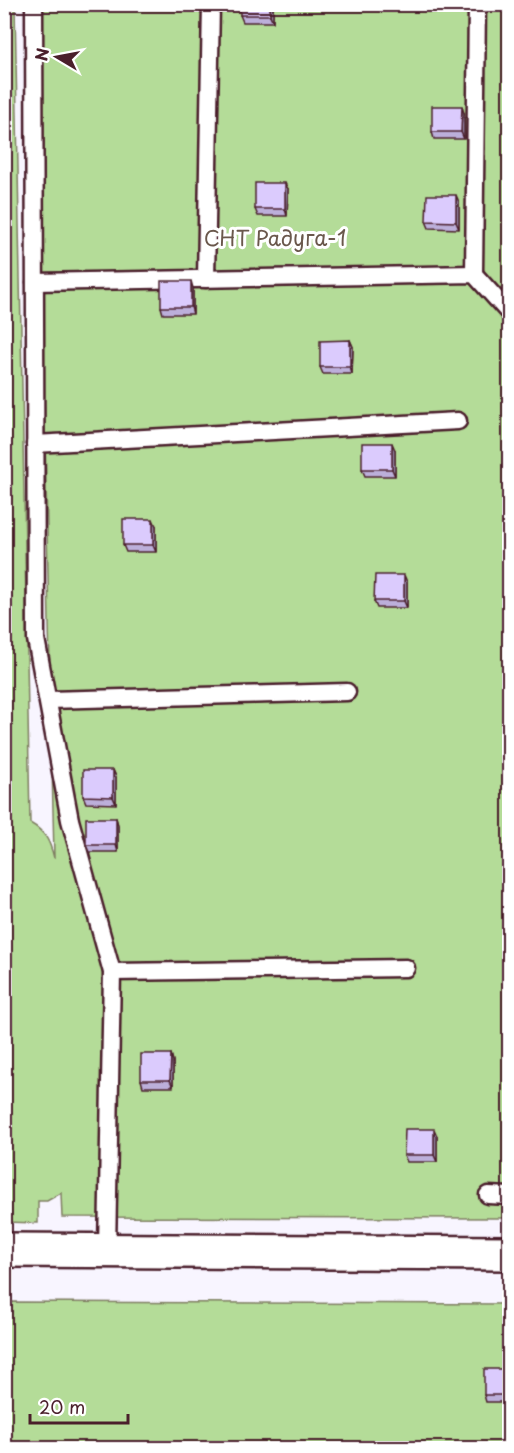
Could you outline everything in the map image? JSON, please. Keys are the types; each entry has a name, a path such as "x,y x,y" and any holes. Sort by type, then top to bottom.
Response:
{"street":[{"path":"4,1250 510,1253"}],"lane":[{"path":"34,4 36,639 70,820 112,972 107,1250"},
{"path":"206,279 212,4"},
{"path":"477,4 474,274 510,314"},
{"path":"35,282 474,274"},
{"path":"35,444 458,421"},
{"path":"48,700 346,692"},
{"path":"112,972 406,968"},
{"path":"489,1195 510,1196"}],"green space":[{"name":"СНТ Радуга-1","path":"5,5 15,5 30,823 46,838 54,858 36,5 509,5 509,1218 62,1217 61,1193 47,1201 38,1201 38,1223 5,1222"},
{"path":"4,1302 509,1304 509,1448 5,1448"}],"building":[{"path":"240,4 270,4 270,15 240,15"},
{"path":"432,106 462,106 461,132 432,132"},
{"path":"510,174 510,200 509,200"},
{"path":"255,183 285,183 285,209 255,209"},
{"path":"427,195 456,195 456,222 426,221"},
{"path":"161,281 191,281 191,307 161,307"},
{"path":"350,340 350,367 320,367 320,341"},
{"path":"362,443 392,443 392,469 362,469"},
{"path":"123,519 153,519 153,545 123,545"},
{"path":"375,575 404,575 404,601 374,601"},
{"path":"83,770 113,770 113,797 83,796"},
{"path":"86,818 116,818 116,845 86,845"},
{"path":"141,1054 171,1054 170,1080 141,1080"},
{"path":"405,1129 434,1129 434,1155 404,1155"},
{"path":"484,1369 510,1369 510,1395 484,1395"}]}
